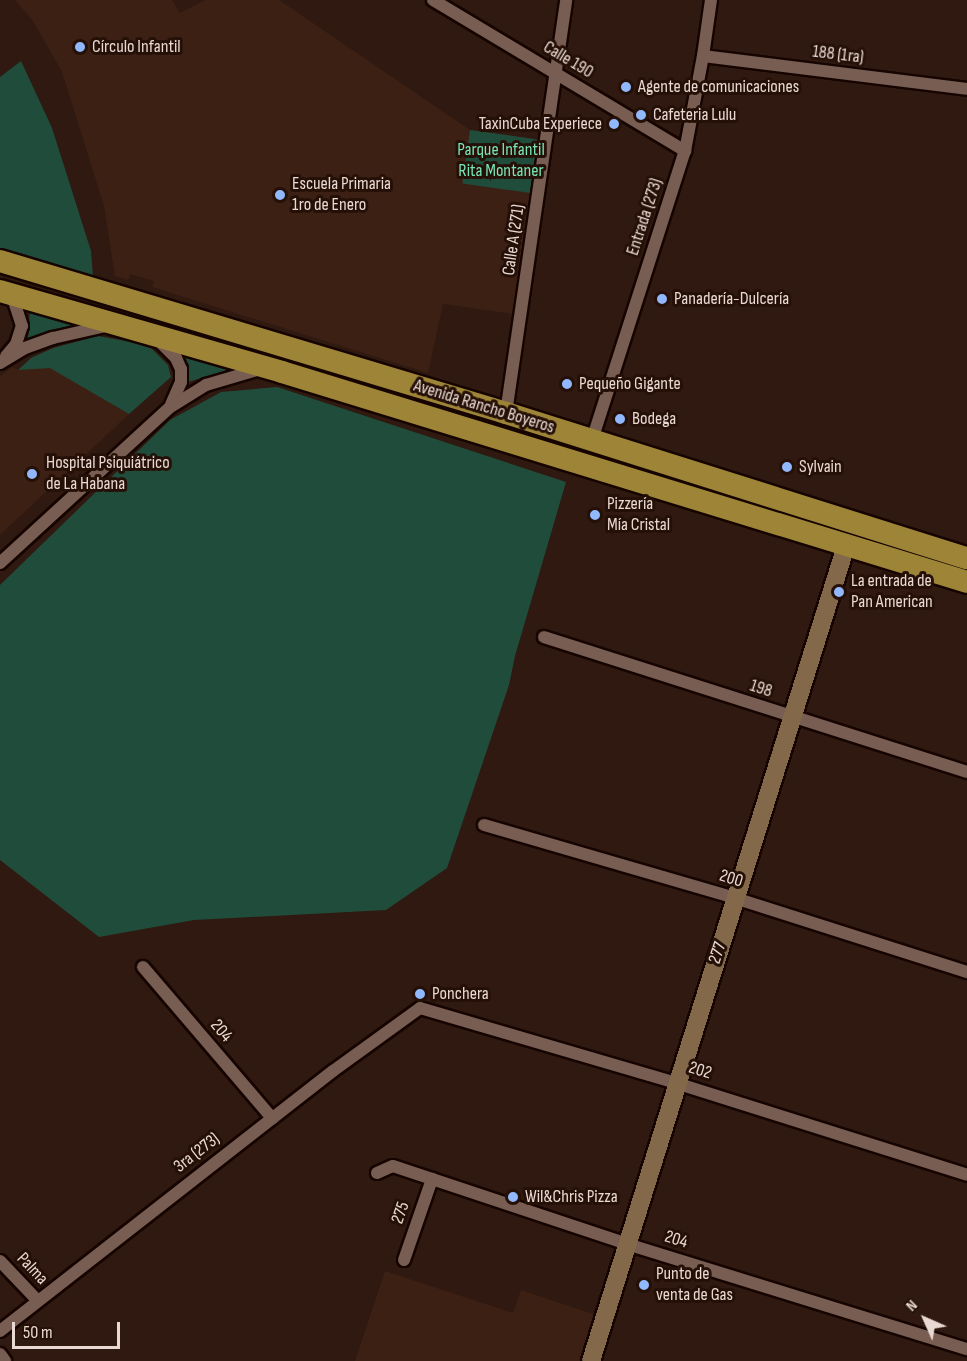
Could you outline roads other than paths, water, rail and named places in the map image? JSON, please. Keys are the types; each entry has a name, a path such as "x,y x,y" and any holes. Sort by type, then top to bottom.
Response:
{"highway":[{"name":"Avenida Rancho Boyeros","path":"0,261 506,413 967,558"},
{"name":"Avenida Rancho Boyeros","path":"6,293 282,372 967,582"}],"street":[{"name":"Calle 190","path":"433,0 685,151"},
{"name":"Calle A (271)","path":"506,413 566,0"},
{"name":"Entrada (273)","path":"592,440 685,151 704,56 711,0"},
{"name":"188 (1ra)","path":"704,56 967,89"},
{"path":"0,363 15,344 22,326 6,293"},
{"path":"0,363 25,348 53,338 114,325"},
{"path":"145,334 169,349 181,369 181,382 169,408"},
{"path":"0,563 169,408 189,394 226,377 249,371 282,372"},
{"name":"277","path":"591,1361 676,1083 846,546"},
{"name":"198","path":"544,637 967,772"},
{"name":"200","path":"484,825 735,898 967,972"},
{"name":"204","path":"143,967 272,1118"},
{"name":"202","path":"420,1008 676,1083 967,1174"},
{"name":"3ra (273)","path":"0,1331 272,1118 420,1008"},
{"name":"204","path":"377,1173 393,1166 627,1244 967,1349"},
{"name":"275","path":"404,1260 432,1179"},
{"name":"Palma","path":"0,1260 38,1301"},
{"path":"0,1354 5,1361"}],"place":[{"name":"Círculo Infantil","path":"80,47"},
{"name":"Agente de comunicaciones","path":"626,87"},
{"name":"Cafeteria Lulu","path":"641,115"},
{"name":"TaxinCuba Experiece","path":"614,124"},
{"name":"Escuela Primaria 1ro de Enero","path":"280,195"},
{"name":"Panadería-Dulcería","path":"662,299"},
{"name":"Pequeño Gigante","path":"567,384"},
{"name":"Bodega","path":"620,419"},
{"name":"Sylvain","path":"787,467"},
{"name":"Hospital Psiquiátrico de La Habana","path":"32,474"},
{"name":"Pizzería Mía Cristal","path":"595,515"},
{"name":"La entrada de Pan American","path":"839,592"},
{"name":"Ponchera","path":"420,994"},
{"name":"Wil&Chris Pizza","path":"513,1197"},
{"name":"Punto de venta de Gas","path":"644,1285"}],"park label":[{"name":"Parque Infantil Rita Montaner","path":"501,161"}]}
